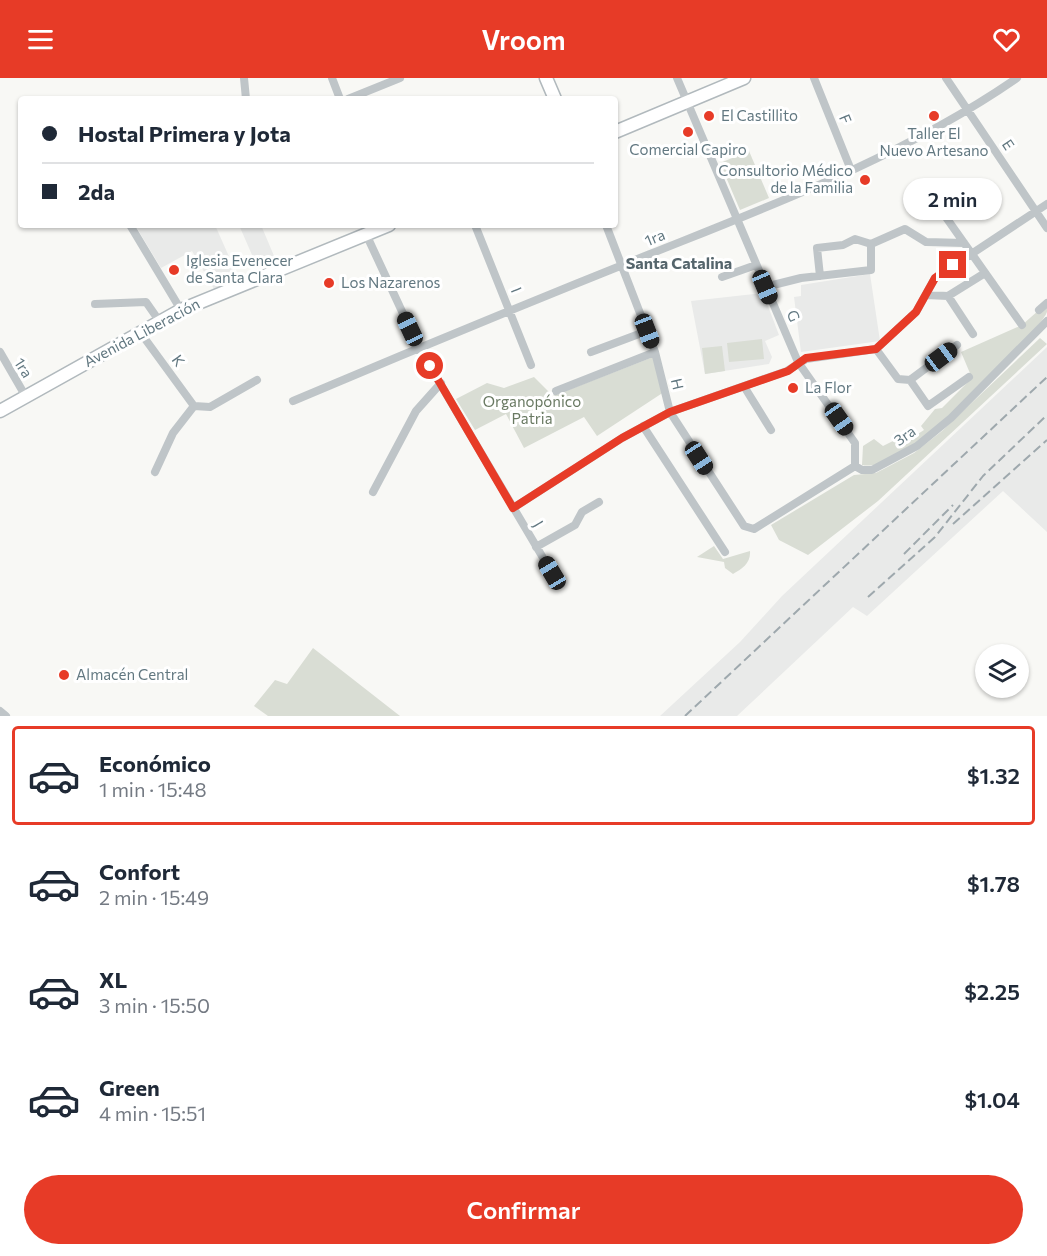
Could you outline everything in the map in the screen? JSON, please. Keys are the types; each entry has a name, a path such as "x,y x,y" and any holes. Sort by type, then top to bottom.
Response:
{"main road":[{"path":"546,78 554,96"},
{"path":"618,131 743,78"},
{"name":"Avenida Liberación","path":"0,411 181,310 381,228"}],"street":[{"path":"244,78 246,96"},
{"path":"332,78 339,96"},
{"path":"355,96 400,78"},
{"name":"G","path":"677,78 798,362 855,443 855,466"},
{"name":"F","path":"813,78 851,170"},
{"name":"E","path":"946,78 1047,228"},
{"name":"1ra","path":"293,401 509,311 737,220 851,170 969,112 1017,78"},
{"path":"513,508 643,426 670,412 745,388 788,371 806,358 876,349 916,312 935,278 1047,204"},
{"path":"938,206 1022,325"},
{"path":"132,228 181,310"},
{"name":"I","path":"477,228 531,365"},
{"name":"H","path":"607,228 655,352 670,412 744,526 754,529"},
{"path":"820,276 817,248 843,245 855,239 871,244 905,229 926,242 964,243"},
{"name":"J","path":"366,234 419,348 552,573"},
{"path":"765,287 820,276 871,270 871,244"},
{"path":"722,277 756,265"},
{"path":"926,295 948,296 985,273"},
{"path":"948,296 973,334"},
{"path":"95,304 146,302 160,322"},
{"path":"1039,310 1047,303"},
{"name":"3ra","path":"754,529 855,466 862,470 872,470 918,446 951,418 1047,321"},
{"path":"591,352 647,331"},
{"name":"K","path":"140,332 194,406"},
{"path":"876,349 898,379 910,380 957,345"},
{"name":"1ra","path":"0,352 26,397"},
{"path":"556,391 655,352"},
{"path":"910,380 928,406 969,377"},
{"path":"155,472 173,433 194,406 210,407 257,380"},
{"path":"373,492 416,411 441,383"},
{"path":"745,388 771,430"},
{"path":"643,426 725,552"},
{"path":"536,547 575,525 582,512 599,502"},
{"path":"0,711 6,716"}],"shaded area":[{"path":"137,228 216,228 239,279 214,289 192,251 161,268"},
{"path":"240,228 262,228 277,263 259,271"},
{"path":"870,274 880,341 801,352 794,297 801,296 801,285"},
{"path":"763,293 779,335 765,341 772,357 769,364 705,374 691,301"},
{"path":"1047,347 1047,532 1003,491 867,616 853,607 737,716 660,716 740,642 782,596"}],"green space":[{"path":"749,151 769,198 740,210 720,163"},
{"path":"1047,303 1047,312 1026,339 944,420 897,455 876,465 862,465 863,446 874,439 883,446 907,434 910,439 924,430 921,426 935,409 942,408 972,378 961,352 1022,325"},
{"path":"1040,338 1047,344 878,501 808,555 779,540 771,525 854,475 876,473 914,453 942,431"},
{"path":"762,339 764,359 729,362 727,343"},
{"path":"722,346 725,371 705,374 702,348"},
{"name":"Organopónico Patria","path":"653,357 664,392 597,436 584,417 524,448 506,414 475,430 456,399 487,383 504,388 534,377 553,396"},
{"path":"714,546 723,559 750,551 749,559 743,568 733,574 725,568 724,562 697,557"},
{"path":"313,648 400,716 268,716 254,706 275,680 287,684"}],"railway":[{"path":"685,716 1047,377"},
{"path":"868,597 935,537 983,476 1047,415"},
{"path":"953,524 1047,440"},
{"path":"904,554 953,505"}],"place":[{"name":"El Castillito","path":"709,116"},
{"name":"Taller El Nuevo Artesano","path":"934,116"},
{"name":"Comercial Capiro","path":"688,132"},
{"name":"Consultorio Médico de la Familia","path":"865,180"},
{"name":"Iglesia Evenecer de Santa Clara","path":"174,270"},
{"name":"Los Nazarenos","path":"329,283"},
{"name":"La Flor","path":"793,388"},
{"name":"Almacén Central","path":"64,675"}],"district":[{"name":"Santa Catalina","path":"679,263"}],"route":[{"path":"430,366 513,508 622,438 670,412 745,388 788,371 806,358 876,349 916,312 935,278 953,265"}]}
